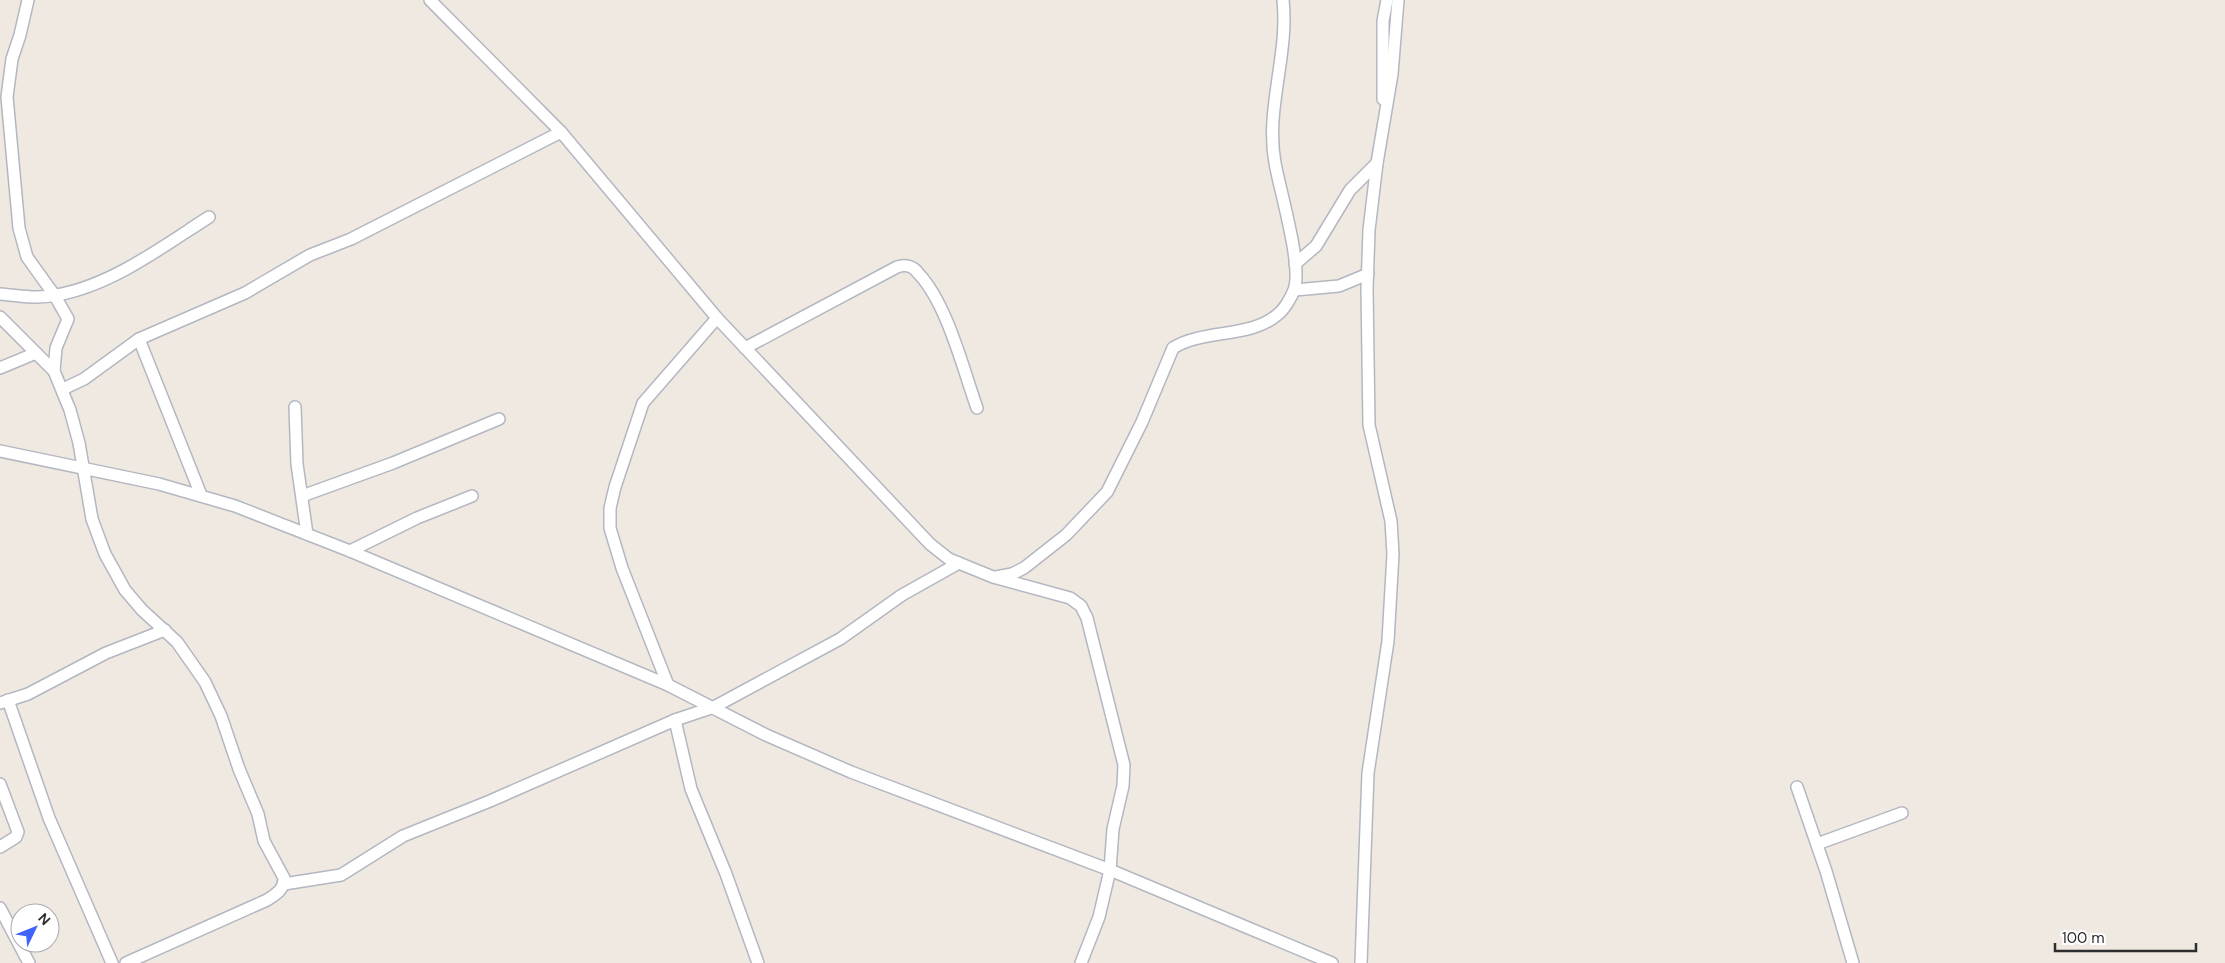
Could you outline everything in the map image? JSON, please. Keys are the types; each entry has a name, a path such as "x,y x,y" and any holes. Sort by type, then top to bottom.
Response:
{"street":[{"path":"28,0 12,59 8,97 19,228 27,256 56,296 68,319 56,348 54,371"},
{"path":"430,0 561,132 717,318 939,553 993,577 1070,598 1081,606 1087,618 1124,765 1123,786 1113,829 1110,870 1099,917 1085,960"},
{"path":"993,577 1012,574 1024,568 1066,535 1107,492 1142,422 1172,348 1191,340 1258,326 1270,320 1281,311 1295,290 1296,264 1273,146 1274,107 1281,64 1283,0"},
{"path":"1384,126 1383,21 1387,0"},
{"path":"1361,963 1368,773 1388,641 1393,554 1391,522 1369,425 1368,230 1376,163 1392,74 1398,0"},
{"path":"0,67 12,59"},
{"path":"63,389 84,379 139,339 245,293 310,255 351,239 561,132"},
{"path":"1296,264 1316,246 1350,190 1376,163"},
{"path":"0,294 30,297 56,296 80,290 126,268 209,217"},
{"path":"745,348 897,267 908,266 919,273 940,305 977,408"},
{"path":"1295,290 1339,286 1368,274"},
{"path":"0,317 54,371 63,389 80,443 92,519 105,554 125,590 142,610 177,642 205,682 221,716 239,769 258,814 264,841 284,878 284,884 280,891 267,900 126,963"},
{"path":"668,685 622,568 610,528 610,508 615,487 644,403 717,318"},
{"path":"139,339 201,495"},
{"path":"0,368 36,353"},
{"path":"295,407 297,464 307,534"},
{"path":"302,496 393,463 500,419"},
{"path":"0,451 201,495 307,534 668,685 766,735 851,772 1110,870 1332,963"},
{"path":"350,551 417,518 472,496"},
{"path":"284,884 341,875 403,836 490,802 675,720 714,707 840,639 902,595 960,563"},
{"path":"112,963 49,818 4,702 28,694 106,653 165,630"},
{"path":"675,720 690,789 726,874 758,963"},
{"path":"0,784 18,832 16,837 0,846"},
{"path":"1797,787 1817,844 1853,963"},
{"path":"1817,844 1902,812"},
{"path":"0,908 29,963"}]}
